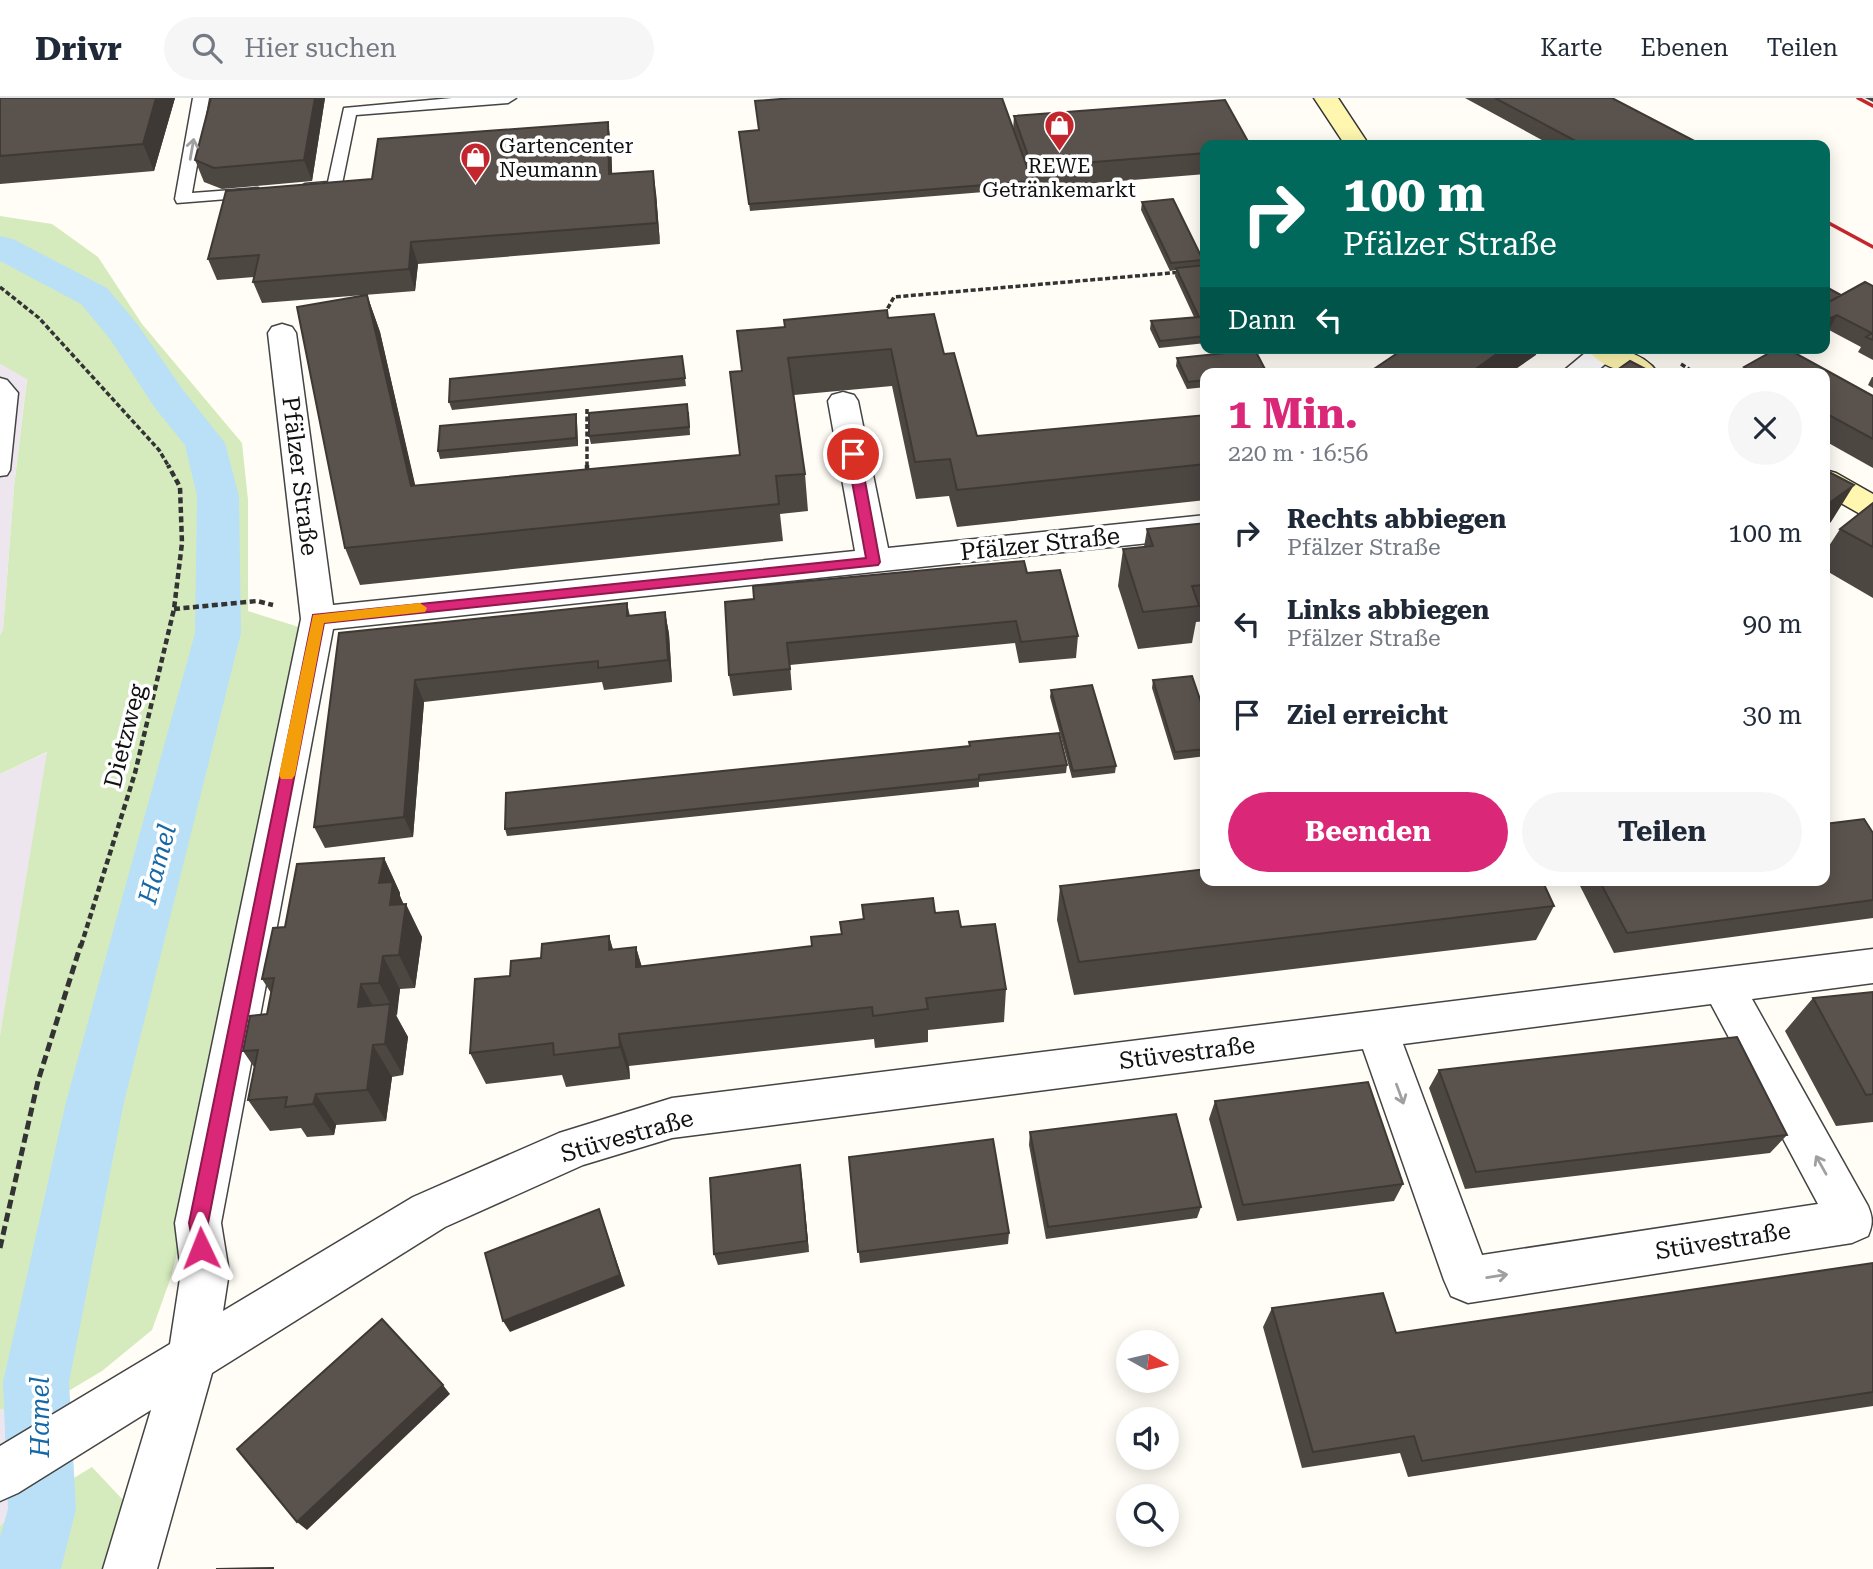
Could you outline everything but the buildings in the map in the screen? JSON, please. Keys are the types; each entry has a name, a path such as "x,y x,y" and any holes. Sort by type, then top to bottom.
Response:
{"main road":[{"path":"1326,98 1354,140"},
{"path":"1611,354 1635,368"},
{"path":"1830,483 1873,508"}],"street":[{"name":"Pfälzer Straße","path":"130,1569 192,1356 205,1272 198,1223 318,619 282,333"},
{"path":"1582,368 1599,354"},
{"path":"843,401 874,562"},
{"name":"Pfälzer Straße","path":"318,619 1200,527"},
{"name":"Stüvestraße","path":"11,1469 429,1212 575,1147 672,1118 1873,966"},
{"name":"Stüvestraße","path":"1377,1030 1468,1280 1863,1219 1723,986"}],"lane":[{"path":"201,98 183,199 335,186 349,111 509,98"},
{"path":"0,384 9,393 0,470"}],"path":[{"path":"882,318 894,297 1185,272"},
{"name":"Dietzweg","path":"0,287 49,328 159,450 180,487 182,543 174,609 135,773 38,1081 0,1248"},
{"path":"587,409 587,482"},
{"path":"174,609 257,601"}],"shaded area":[{"path":"0,364 27,378 14,487 3,630 0,635"},
{"path":"48,752 0,1035 0,774"},
{"path":"0,1409 28,1415 8,1518 0,1526"}],"green space":[{"path":"0,216 52,224 98,257 142,324 242,443 248,500 248,611 299,627 267,837 223,1070 171,1277 152,1330 102,1371 28,1415 0,1409 0,1035 47,752 0,774 0,635 3,630 14,487 27,379 0,364"},
{"path":"92,1467 123,1500 102,1569 0,1569 0,1526 8,1518"}],"waterway":[{"name":"Hamel","path":"0,247 94,296 125,333 169,399 205,443 218,496 218,633 95,1102 36,1382 42,1509 26,1569"}],"railway":[{"path":"1858,98 1873,106"},
{"path":"1830,224 1873,247"}],"slow traffic":[{"path":"287,775 318,619 420,608"}],"place":[{"name":"REWE Getränkemarkt","path":"1059,153"},
{"name":"Gartencenter Neumann","path":"476,185"}],"route":[{"path":"201,1248 198,1223 318,619 874,562 853,454"}]}
